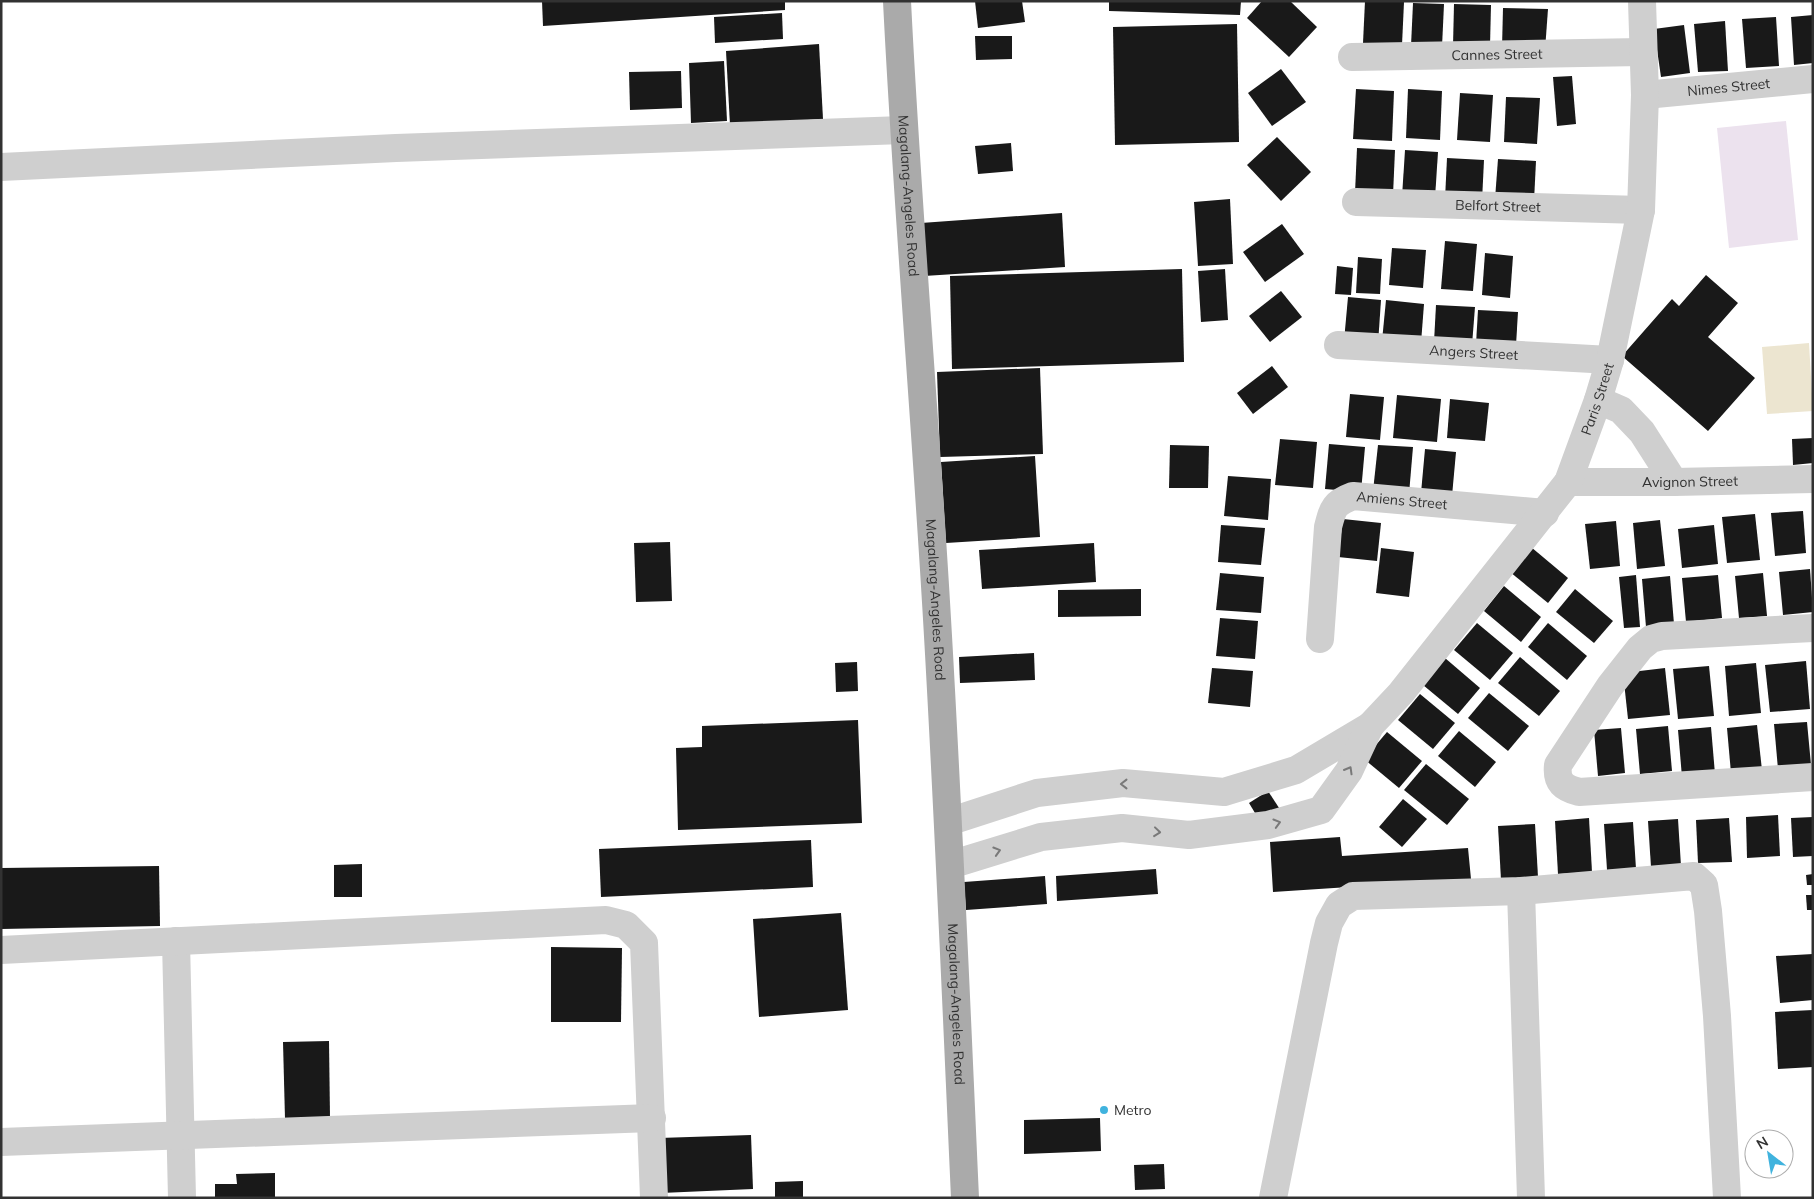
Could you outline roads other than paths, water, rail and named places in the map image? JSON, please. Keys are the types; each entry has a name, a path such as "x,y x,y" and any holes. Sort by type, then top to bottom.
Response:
{"main road":[{"name":"Magalang-Angeles Road","path":"897,1 903,130 936,604 965,1198"}],"street":[{"name":"Paris Street","path":"1370,726 1401,692 1568,482 1598,400 1610,360 1641,210 1645,95 1642,52 1642,1"},
{"name":"Cannes Street","path":"1352,57 1642,52"},
{"name":"Nimes Street","path":"1645,95 1813,79"},
{"path":"1,167 396,148 903,130"},
{"name":"Belfort Street","path":"1356,202 1641,210"},
{"name":"Angers Street","path":"1338,346 1610,360"},
{"path":"1598,400 1621,410 1642,432 1674,482"},
{"name":"Avignon Street","path":"1568,482 1674,482 1813,478"},
{"name":"Amiens Street","path":"1320,639 1328,527 1332,512 1340,501 1353,496 1545,513"},
{"path":"1813,628 1662,636 1651,639 1640,648 1610,686 1558,765 1557,772 1560,782 1565,788 1579,792 1813,777"},
{"path":"948,822 1037,794 1123,783 1224,792 1296,770 1370,726"},
{"path":"950,865 1041,837 1122,828 1189,835 1232,831 1268,826 1321,810 1349,771 1370,726"},
{"path":"1224,792 1232,831"},
{"path":"1273,1198 1324,943 1330,923 1339,905 1353,896 1521,891 1694,876 1704,885 1717,1016 1727,1198"},
{"path":"1521,891 1531,1198"},
{"path":"1,950 606,920 626,925 644,943 654,1198"},
{"path":"176,941 182,1198"},
{"path":"1,1142 652,1118"}],"place":[{"name":"Metro","path":"1104,1110"}]}
